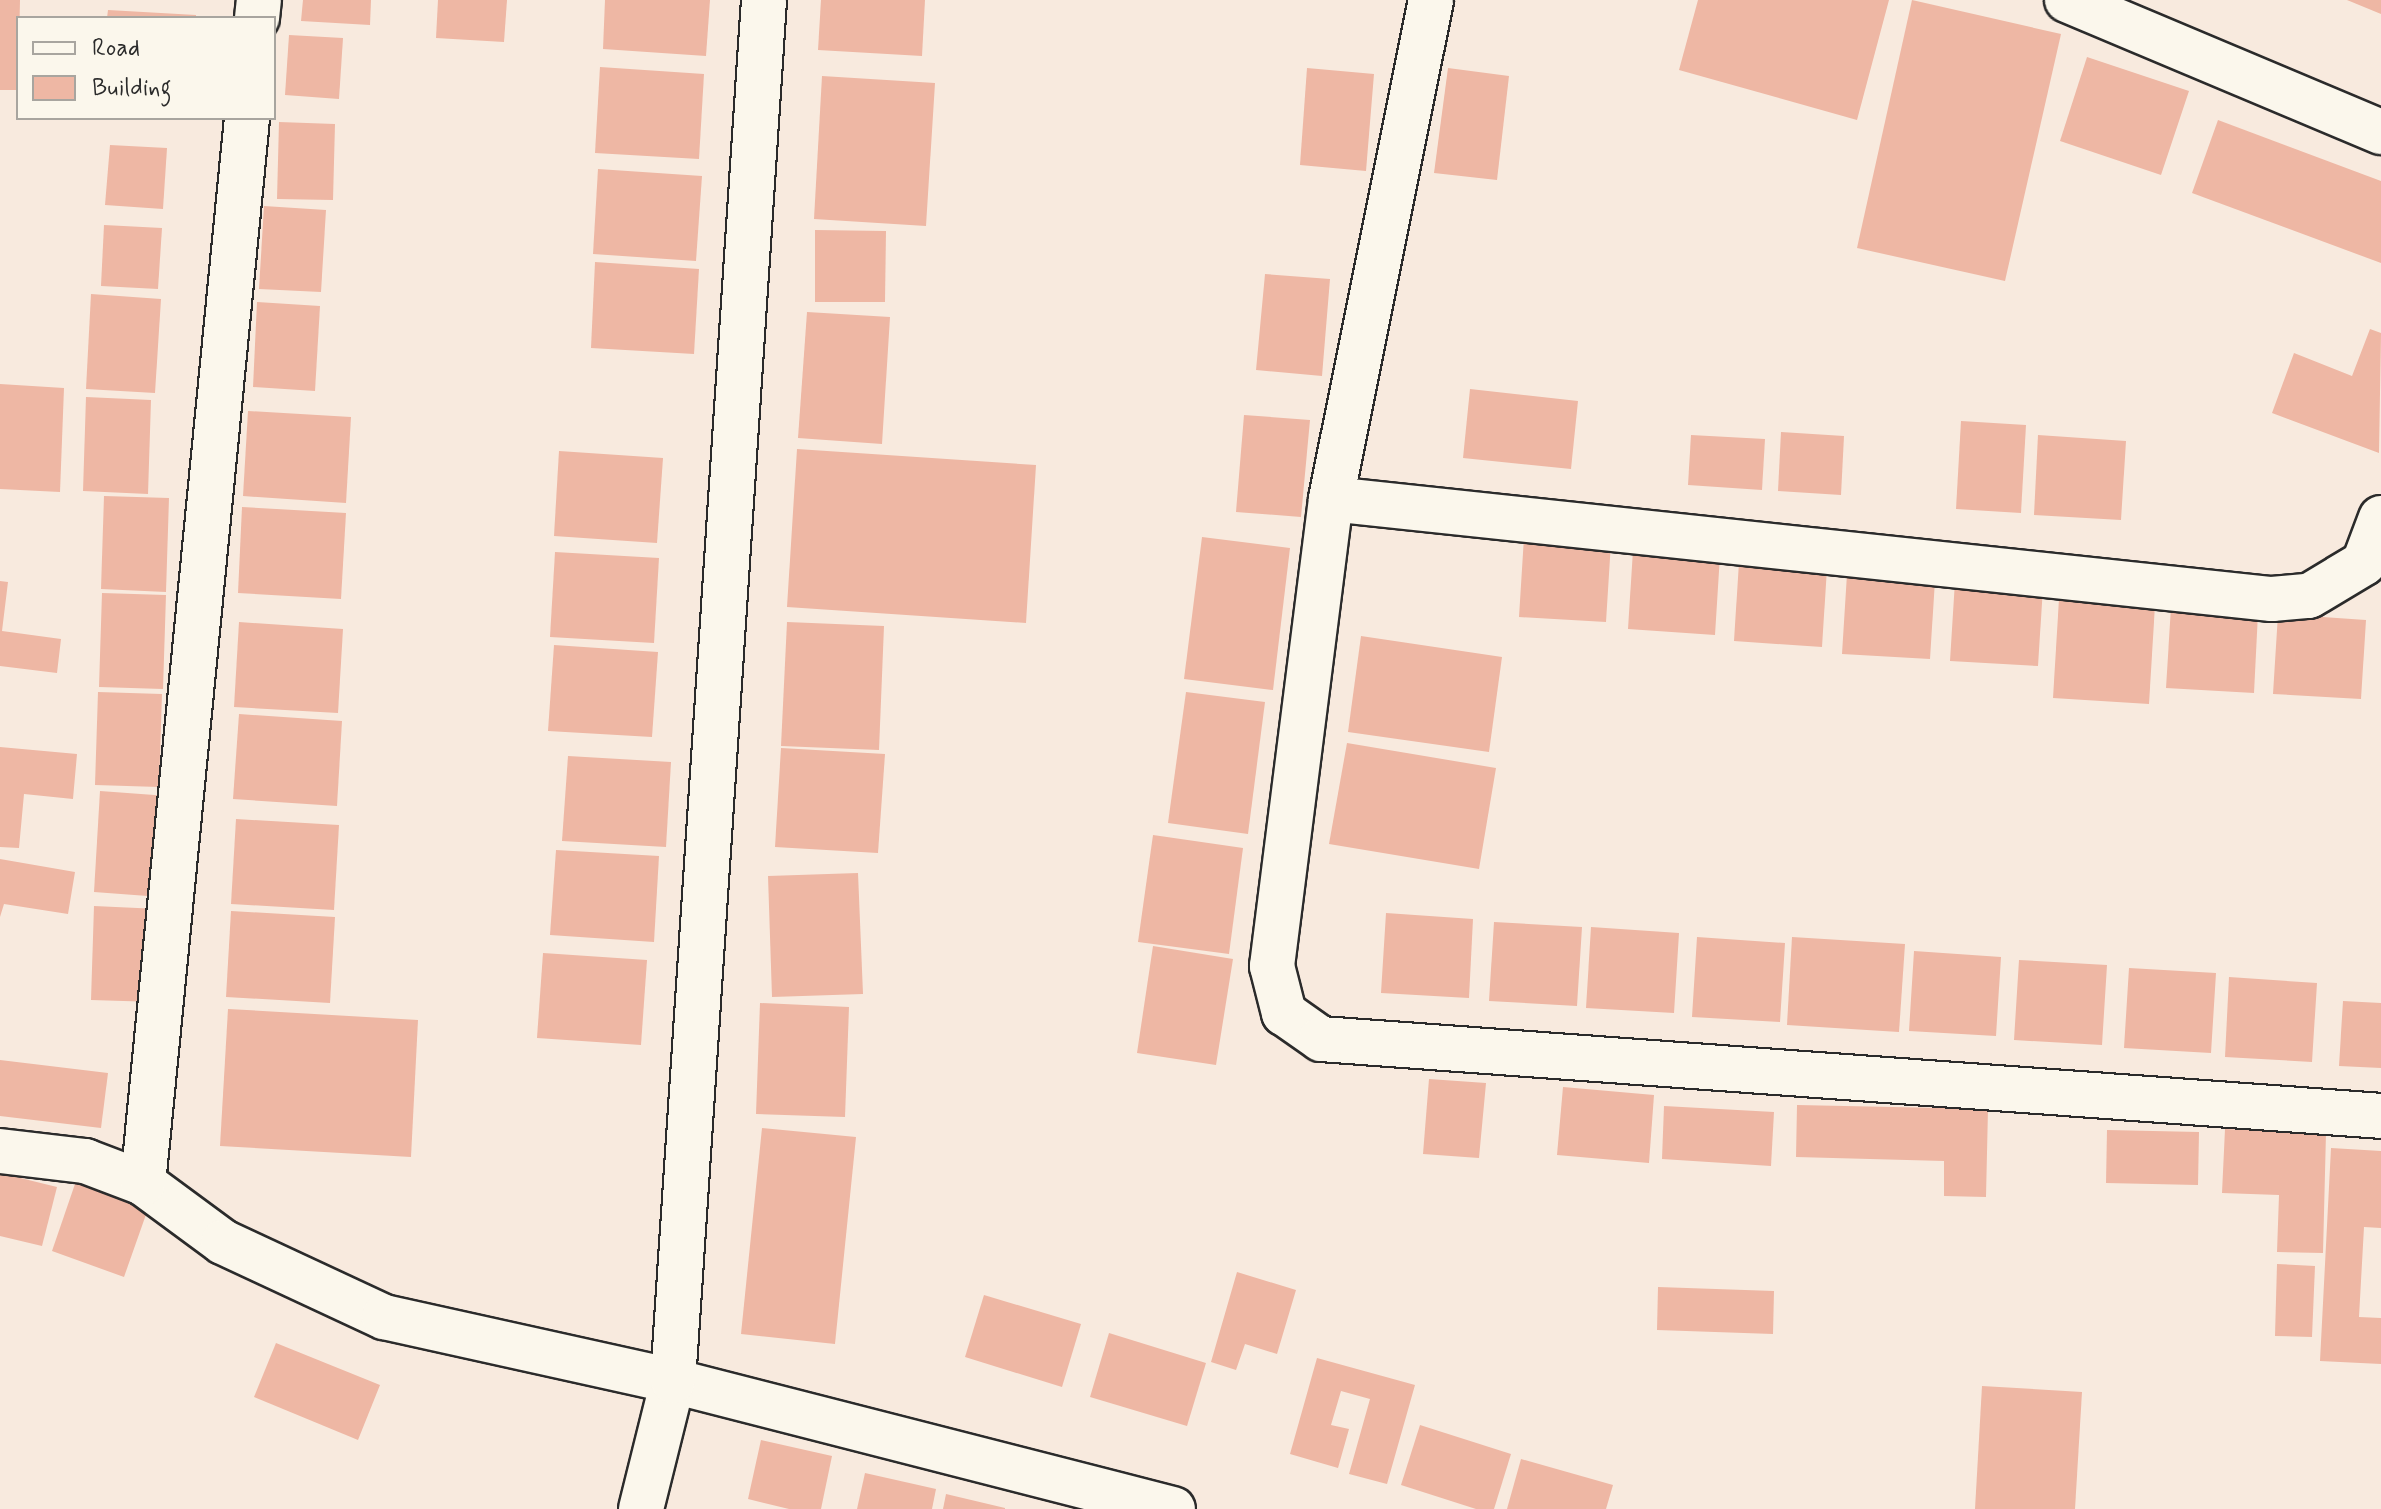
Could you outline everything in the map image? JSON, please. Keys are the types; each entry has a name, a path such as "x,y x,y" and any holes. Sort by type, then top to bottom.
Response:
{"street":[{"path":"641,1509 673,1381 764,0"},
{"path":"1431,0 1331,499 1272,966 1284,1013 1321,1039 2381,1116"},
{"path":"2067,0 2381,132"},
{"path":"143,1183 247,120"},
{"path":"1331,499 2272,599 2309,596 2364,563 2381,518"},
{"path":"0,1151 85,1161 143,1183 223,1242 384,1317 673,1381 1173,1509"}],"building":[{"path":"0,0 20,0 20,16 16,16 16,90 0,90"},
{"path":"303,0 371,0 370,25 301,21"},
{"path":"438,0 507,0 504,42 436,38"},
{"path":"605,0 710,0 706,56 603,49"},
{"path":"821,0 925,0 922,56 818,50"},
{"path":"1698,0 1889,0 1857,120 1679,70"},
{"path":"1912,0 2061,34 2005,281 1857,248"},
{"path":"2347,0 2381,0 2381,14"},
{"path":"108,10 196,15 196,16 107,16"},
{"path":"289,35 343,38 339,99 285,95"},
{"path":"2087,57 2189,91 2161,175 2060,141"},
{"path":"600,67 704,74 699,159 595,153"},
{"path":"1307,68 1374,74 1366,171 1300,165"},
{"path":"1448,68 1509,76 1497,180 1434,173"},
{"path":"822,76 935,83 926,226 814,219"},
{"path":"2218,120 2381,181 2381,263 2192,193"},
{"path":"279,122 335,124 333,200 277,199"},
{"path":"110,145 167,148 163,209 105,205"},
{"path":"598,169 702,176 696,261 593,254"},
{"path":"264,206 326,210 321,292 259,289"},
{"path":"104,225 162,228 158,289 101,286"},
{"path":"815,230 886,231 885,302 815,302"},
{"path":"595,262 699,269 694,354 591,348"},
{"path":"1265,274 1330,279 1322,376 1256,370"},
{"path":"91,294 161,299 155,393 86,389"},
{"path":"257,302 320,306 315,391 253,387"},
{"path":"807,312 890,317 882,444 798,438"},
{"path":"2370,329 2381,333 2379,453 2272,413 2294,353 2352,376"},
{"path":"0,384 64,388 60,492 0,489"},
{"path":"1470,389 1578,401 1571,469 1463,458"},
{"path":"86,397 151,400 148,494 83,491"},
{"path":"248,411 351,417 346,503 243,496"},
{"path":"1244,415 1310,420 1301,517 1236,512"},
{"path":"1961,421 2026,425 2021,513 1956,509"},
{"path":"1781,432 1844,436 1841,495 1778,491"},
{"path":"1691,435 1765,439 1762,490 1688,485"},
{"path":"2038,435 2126,441 2121,520 2034,515"},
{"path":"797,449 1036,465 1026,623 787,607"},
{"path":"559,451 663,458 657,543 554,536"},
{"path":"104,496 169,498 166,592 101,589"},
{"path":"242,507 346,513 341,599 238,593"},
{"path":"1202,537 1290,548 1273,690 1184,679"},
{"path":"1524,537 1611,542 1606,622 1519,617"},
{"path":"1633,550 1720,555 1715,635 1628,629"},
{"path":"555,552 659,558 654,643 550,637"},
{"path":"1739,562 1827,568 1822,647 1734,641"},
{"path":"1847,574 1935,580 1930,659 1842,654"},
{"path":"0,581 8,582 2,631 61,639 57,673 0,666"},
{"path":"1955,581 2043,587 2038,666 1950,661"},
{"path":"102,593 166,595 163,689 99,687"},
{"path":"2059,599 2155,605 2149,704 2053,698"},
{"path":"2171,607 2258,613 2254,693 2166,688"},
{"path":"2278,614 2366,620 2361,699 2273,694"},
{"path":"239,622 343,629 338,713 234,707"},
{"path":"787,622 884,626 879,750 781,746"},
{"path":"1361,636 1502,657 1489,752 1348,732"},
{"path":"554,645 658,652 652,737 548,731"},
{"path":"98,692 162,694 159,787 95,785"},
{"path":"1186,692 1265,702 1248,834 1168,823"},
{"path":"239,714 342,721 337,806 233,799"},
{"path":"1347,743 1496,768 1479,869 1329,844"},
{"path":"0,747 77,754 73,799 24,794 19,848 0,847"},
{"path":"781,748 885,754 878,853 775,847"},
{"path":"568,756 671,762 666,847 562,841"},
{"path":"100,791 168,796 161,897 94,892"},
{"path":"236,819 339,825 334,910 231,904"},
{"path":"1153,835 1243,848 1229,954 1138,942"},
{"path":"556,850 659,856 654,942 550,935"},
{"path":"0,859 75,872 68,914 4,904 0,917"},
{"path":"858,873 863,994 772,997 768,876"},
{"path":"94,906 159,909 156,1002 91,1000"},
{"path":"231,911 335,917 330,1003 226,997"},
{"path":"1386,913 1473,919 1469,998 1381,993"},
{"path":"1494,922 1582,927 1577,1006 1489,1001"},
{"path":"1591,927 1679,933 1674,1013 1586,1008"},
{"path":"1697,937 1785,943 1780,1022 1692,1017"},
{"path":"1792,937 1905,944 1899,1032 1787,1025"},
{"path":"1153,946 1233,959 1216,1065 1137,1053"},
{"path":"1914,951 2001,957 1996,1036 1909,1031"},
{"path":"543,953 647,960 641,1045 537,1038"},
{"path":"2019,960 2107,965 2102,1045 2014,1040"},
{"path":"2129,968 2216,973 2211,1053 2124,1048"},
{"path":"2229,977 2317,983 2312,1062 2225,1057"},
{"path":"2343,1001 2381,1003 2381,1068 2339,1066"},
{"path":"760,1003 849,1007 845,1117 756,1114"},
{"path":"228,1009 418,1020 411,1157 220,1146"},
{"path":"0,1060 108,1073 101,1128 0,1116"},
{"path":"1429,1079 1486,1083 1479,1158 1423,1154"},
{"path":"1563,1087 1654,1095 1649,1163 1557,1155"},
{"path":"1797,1105 1988,1109 1986,1197 1944,1196 1944,1161 1796,1157"},
{"path":"1664,1106 1774,1112 1771,1166 1662,1159"},
{"path":"762,1128 856,1137 835,1344 741,1334"},
{"path":"2225,1129 2326,1133 2323,1253 2277,1252 2279,1195 2222,1193"},
{"path":"2107,1130 2199,1132 2198,1185 2106,1183"},
{"path":"2331,1148 2381,1151 2381,1228 2364,1227 2359,1317 2381,1318 2381,1364 2320,1361"},
{"path":"0,1173 57,1187 42,1246 0,1236"},
{"path":"76,1181 149,1206 124,1277 52,1251"},
{"path":"2277,1264 2315,1266 2312,1337 2275,1336"},
{"path":"1237,1272 1296,1290 1277,1354 1245,1344 1236,1370 1211,1362"},
{"path":"1658,1287 1774,1291 1773,1334 1657,1330"},
{"path":"984,1295 1081,1324 1062,1387 965,1357"},
{"path":"1109,1333 1206,1363 1187,1426 1090,1397"},
{"path":"276,1343 380,1385 358,1440 254,1397"},
{"path":"1317,1358 1415,1385 1387,1484 1349,1474 1370,1399 1341,1391 1331,1425 1349,1429 1338,1468 1290,1454"},
{"path":"1982,1386 2082,1392 2075,1509 1975,1509"},
{"path":"1420,1425 1511,1454 1494,1509 1476,1509 1401,1485"},
{"path":"761,1440 832,1456 821,1509 789,1509 748,1499"},
{"path":"1521,1459 1613,1485 1606,1509 1507,1509"},
{"path":"865,1473 936,1489 932,1509 857,1509"},
{"path":"946,1494 1005,1508 1005,1509 943,1509"}]}
